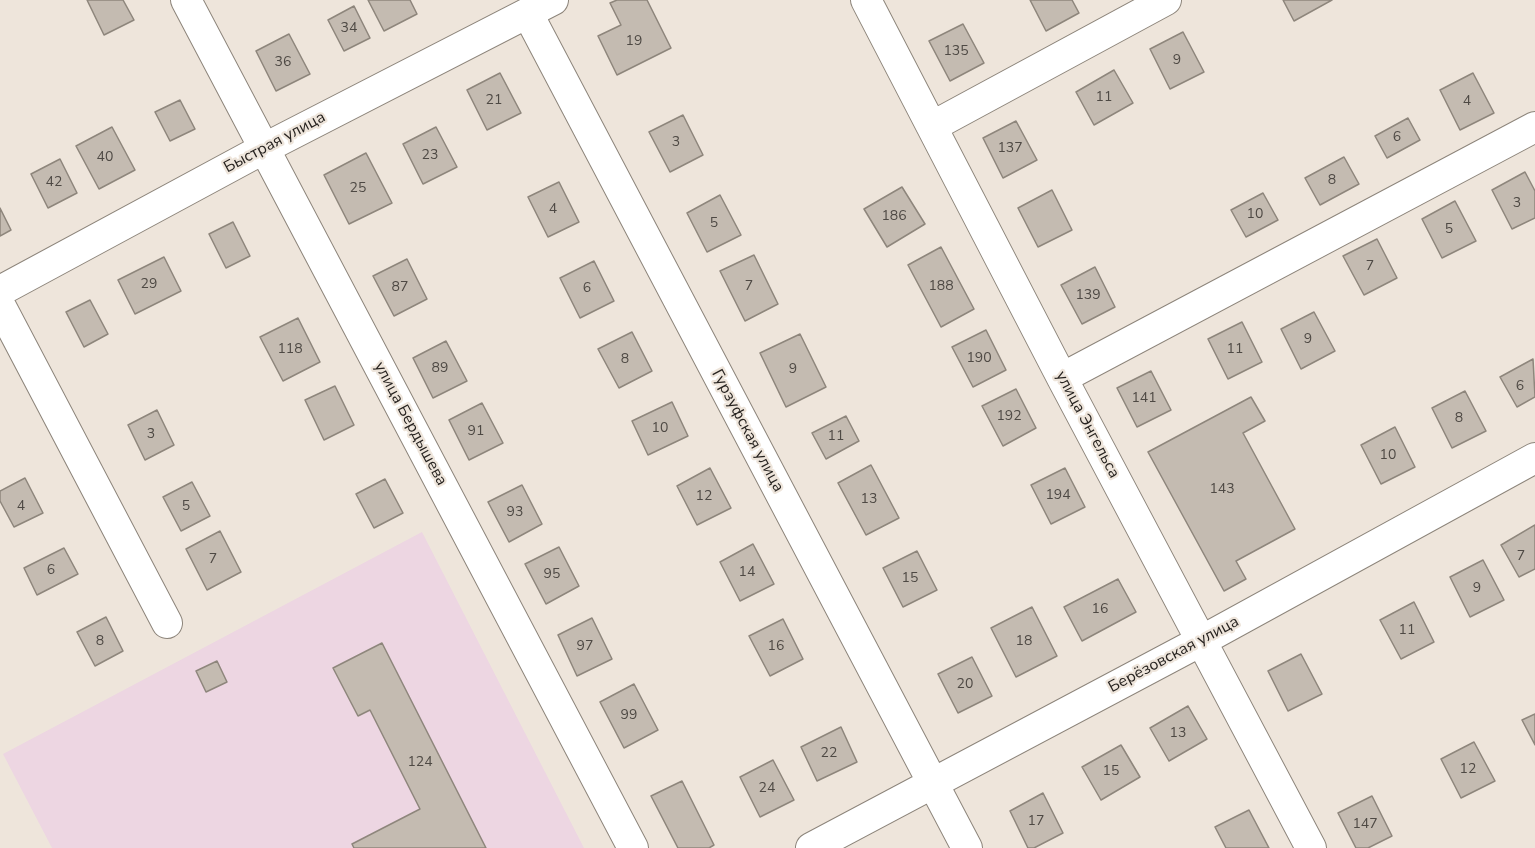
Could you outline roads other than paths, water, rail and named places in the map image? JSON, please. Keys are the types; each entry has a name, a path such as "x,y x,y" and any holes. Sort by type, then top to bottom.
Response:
{"street":[{"name":"улица Бердышева","path":"186,0 633,848"},
{"name":"улица Энгельса","path":"866,0 1062,378 1311,848"},
{"path":"933,126 1166,0"},
{"name":"Быстрая улица","path":"0,291 265,148 540,7"},
{"name":"Гурзуфская улица","path":"540,7 968,848"},
{"path":"1062,378 1535,127"},
{"path":"0,305 167,623"},
{"name":"Берёзовская улица","path":"811,848 1201,641 1535,458"}]}
